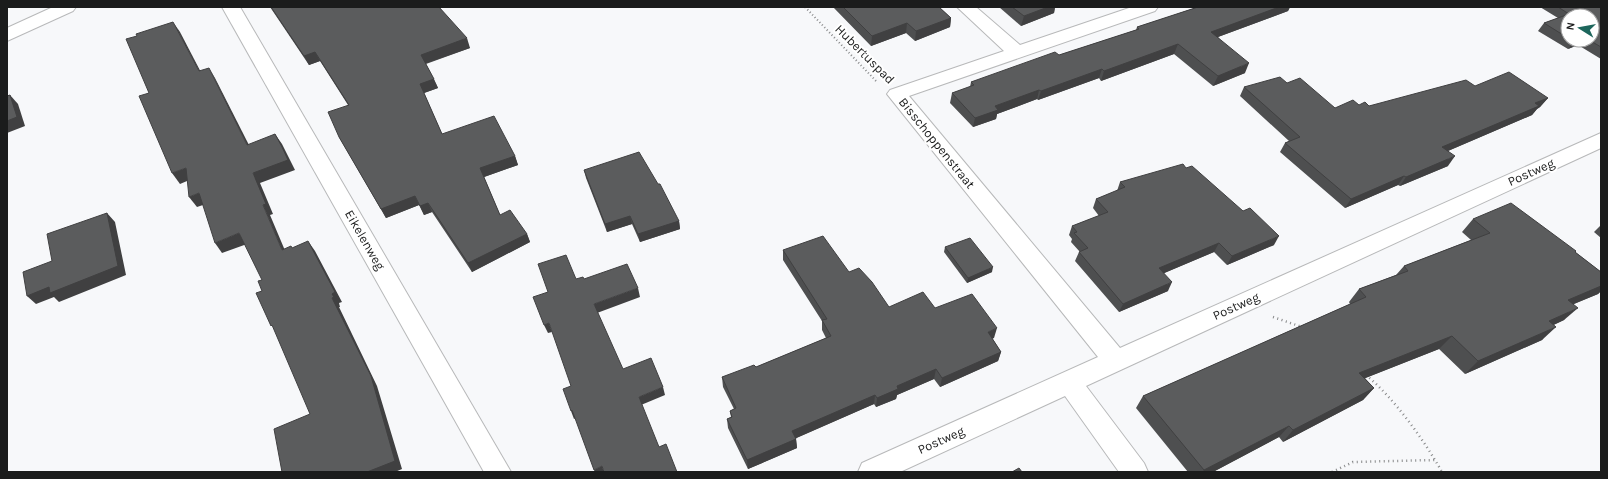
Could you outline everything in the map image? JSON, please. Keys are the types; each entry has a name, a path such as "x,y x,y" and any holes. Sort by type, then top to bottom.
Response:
{"street":[{"path":"7,35 66,7"},
{"name":"Eikelenweg","path":"231,7 498,472"},
{"path":"966,7 1017,52"},
{"name":"Bisschoppenstraat","path":"1116,361 897,94 1149,7"},
{"name":"Postweg","path":"871,472 1601,140"},
{"path":"1069,382 1135,472"}],"path":[{"name":"Hubertuspad","path":"805,7 885,90 897,94"},
{"path":"1238,305 1306,328"},
{"path":"1360,370 1378,385 1428,447 1442,472"},
{"path":"1332,472 1353,462 1435,460"}],"building":[{"path":"271,7 439,7 467,38 421,55 434,79 420,84 442,134 494,116 515,156 480,168 500,215 510,210 527,234 468,263 428,203 420,206 415,196 381,209 339,137 328,112 349,105 315,52 304,56"},
{"path":"843,7 939,7 951,18 916,31 907,23 872,36"},
{"path":"1012,7 1048,7 1024,16"},
{"path":"1198,7 1279,7 1211,32 1249,63 1218,76 1178,44 1104,71 1102,69 995,106 998,110 975,118 952,93 974,85 971,82 1055,52 1059,55 1139,29 1137,27"},
{"path":"1558,7 1601,7 1601,47 1600,8 1560,8"},
{"path":"1560,17 1560,33 1544,23"},
{"path":"173,22 199,71 209,68 247,145 275,134 282,147 288,160 253,173 266,204 263,205 282,250 291,246 292,248 308,241 335,292 332,294 334,297 332,298 371,376 395,461 367,472 282,472 274,429 310,414 272,325 271,326 256,293 262,291 258,281 262,280 239,233 215,243 199,193 189,197 186,168 172,173 139,96 149,93 126,39 137,36 136,34"},
{"path":"1509,72 1548,98 1535,103 1539,106 1442,147 1455,156 1351,199 1285,143 1300,137 1244,87 1280,77 1287,83 1300,78 1335,108 1353,100 1359,105 1365,102 1369,106 1466,80 1475,86"},
{"path":"10,95 17,117 7,121 7,96"},
{"path":"639,152 658,184 660,184 679,221 638,234 630,216 605,224 584,170"},
{"path":"1183,164 1186,168 1192,166 1243,211 1250,208 1279,236 1232,256 1219,243 1159,268 1172,282 1123,304 1079,252 1088,248 1074,233 1077,232 1072,226 1108,212 1096,199 1125,187 1120,182"},
{"path":"1511,203 1576,251 1575,252 1601,272 1601,286 1568,300 1578,308 1549,321 1556,327 1478,361 1452,336 1359,373 1374,388 1293,430 1289,426 1204,470 1143,396 1366,297 1359,289 1408,271 1404,266 1490,233 1473,219"},
{"path":"107,213 118,266 50,293 49,287 27,296 23,272 52,261 47,234"},
{"path":"823,236 849,272 859,268 872,282 889,307 923,292 935,308 972,294 997,328 988,332 1001,352 942,378 936,369 897,386 898,389 877,398 875,395 792,431 796,439 747,460 727,419 732,417 730,411 736,408 722,377 754,365 756,367 831,336 822,320 827,319 783,250"},
{"path":"970,238 993,267 968,278 945,247"},
{"path":"566,255 576,279 583,277 584,279 627,264 638,288 594,304 623,369 651,358 663,387 639,397 659,447 666,444 677,472 604,472 602,466 594,470 563,389 571,386 549,323 544,325 533,297 548,292 538,264"},
{"path":"1019,468 1022,472 1012,472"}]}
